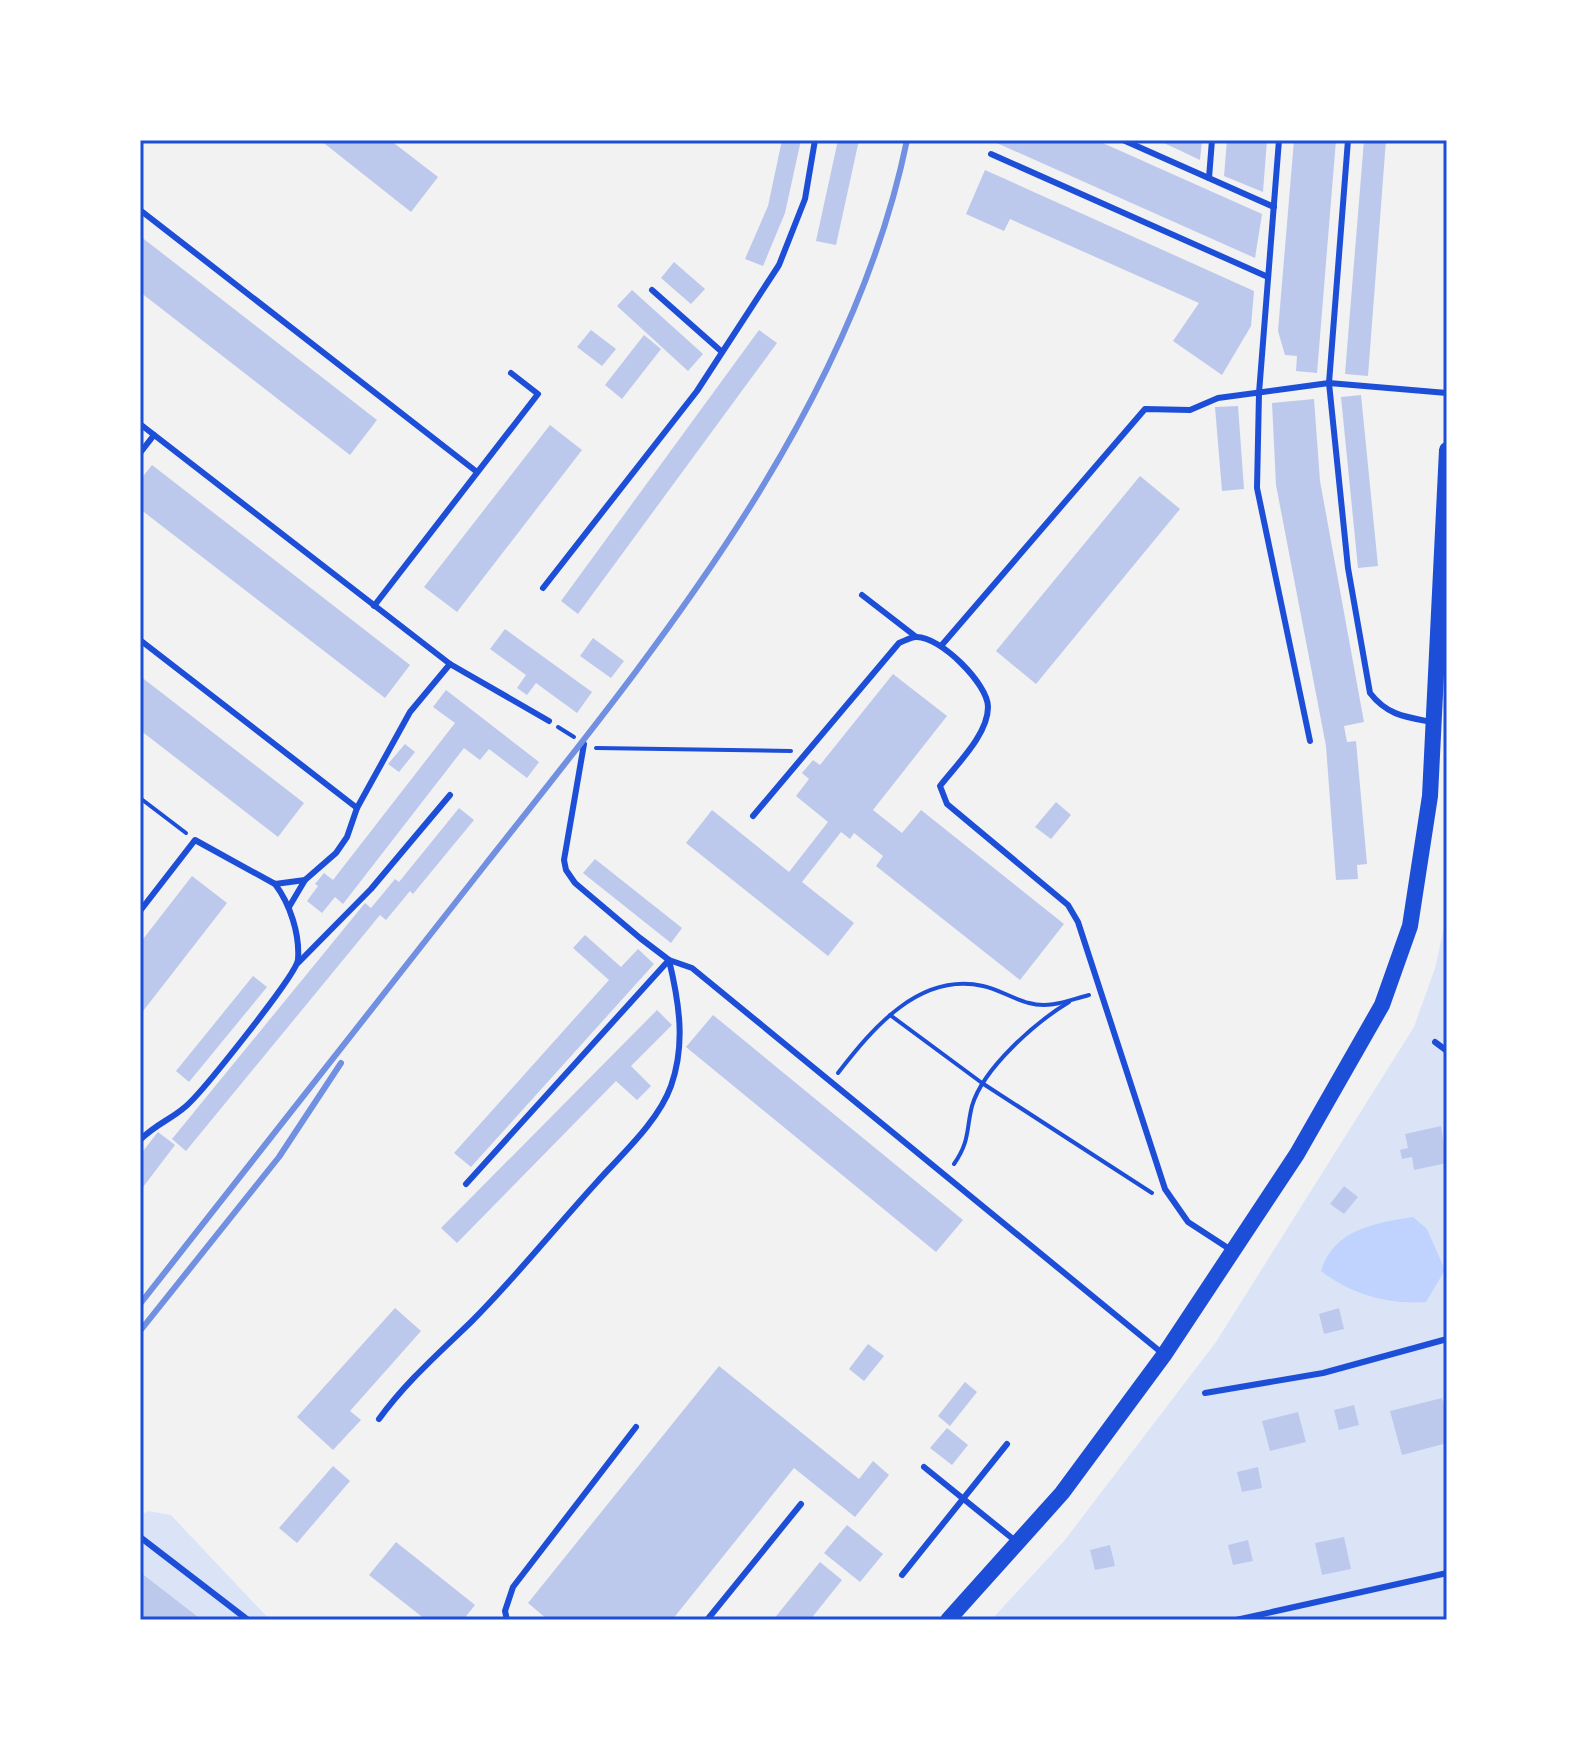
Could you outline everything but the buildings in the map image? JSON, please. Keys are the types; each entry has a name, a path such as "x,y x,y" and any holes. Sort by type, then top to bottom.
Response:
{"main road":[{"path":"948,1620 1019,1544 1164,1355 1234,1252 1354,1059 1401,957 1418,890 1430,796 1447,450"}],"lane":[{"path":"543,588 697,391 779,265 805,199 815,140"},
{"path":"1123,140 1141,144 1274,207"},
{"path":"1209,178 1212,140"},
{"path":"1279,140 1259,393 1257,488 1310,741"},
{"path":"1348,140 1329,383 1348,568 1370,693 1382,708 1398,716 1434,722"},
{"path":"991,154 1268,277"},
{"path":"140,210 477,472"},
{"path":"652,290 722,352"},
{"path":"374,606 538,394 511,373"},
{"path":"941,646 1136,415 1145,409 1190,410 1218,398 1329,383 1447,393"},
{"path":"140,424 450,664 549,721"},
{"path":"140,453 154,435"},
{"path":"862,595 915,636 941,646 983,689 988,707 984,726 940,786 947,804 1068,905 1078,922 1098,992 1165,1189 1175,1208 1188,1222 1234,1252"},
{"path":"753,816 899,643 915,636"},
{"path":"140,640 357,808"},
{"path":"289,907 305,880 336,853 347,837 357,808 410,712 450,664"},
{"path":"584,744 564,860 566,870 575,883 669,960 692,968 1164,1355"},
{"path":"140,1140 160,1121 185,1108 279,992 298,963 371,889 450,795"},
{"path":"140,911 195,840 275,884 289,907 297,939 298,963"},
{"path":"275,884 305,880"},
{"path":"466,1184 669,960"},
{"path":"379,1419 406,1382 471,1322 661,1105 671,1087 681,1023 669,960"},
{"path":"1435,1042 1447,1051"},
{"path":"1205,1393 1323,1373 1447,1339"},
{"path":"507,1620 505,1611 513,1587 636,1427"},
{"path":"902,1575 1007,1444"},
{"path":"924,1467 1019,1544"},
{"path":"707,1620 801,1504"},
{"path":"140,1537 248,1620"},
{"path":"1236,1620 1447,1573"}],"path":[{"path":"549,721 584,744 605,750 807,751"},
{"path":"140,798 195,840"},
{"path":"831,1082 890,1015 915,996 943,985 982,986 1031,1004 1052,1006 1098,992"},
{"path":"946,1176 967,1145 972,1106 982,1083 1033,1028 1074,999"},
{"path":"890,1015 982,1083 1175,1208"}],"shaded area":[{"path":"1447,914 1447,1620 991,1620 1064,1541 1216,1342 1414,1027 1435,968"},
{"path":"148,1511 171,1515 270,1620 202,1620 140,1572 140,1516"}],"water":[{"path":"1413,1217 1427,1229 1445,1270 1426,1302 1398,1302 1370,1296 1345,1286 1321,1271 1327,1257 1346,1237 1384,1222"}],"railway":[{"path":"140,1304 614,700 678,614 738,525 793,433 841,339 880,241 907,140"},
{"path":"140,1331 279,1157 341,1063"}]}
